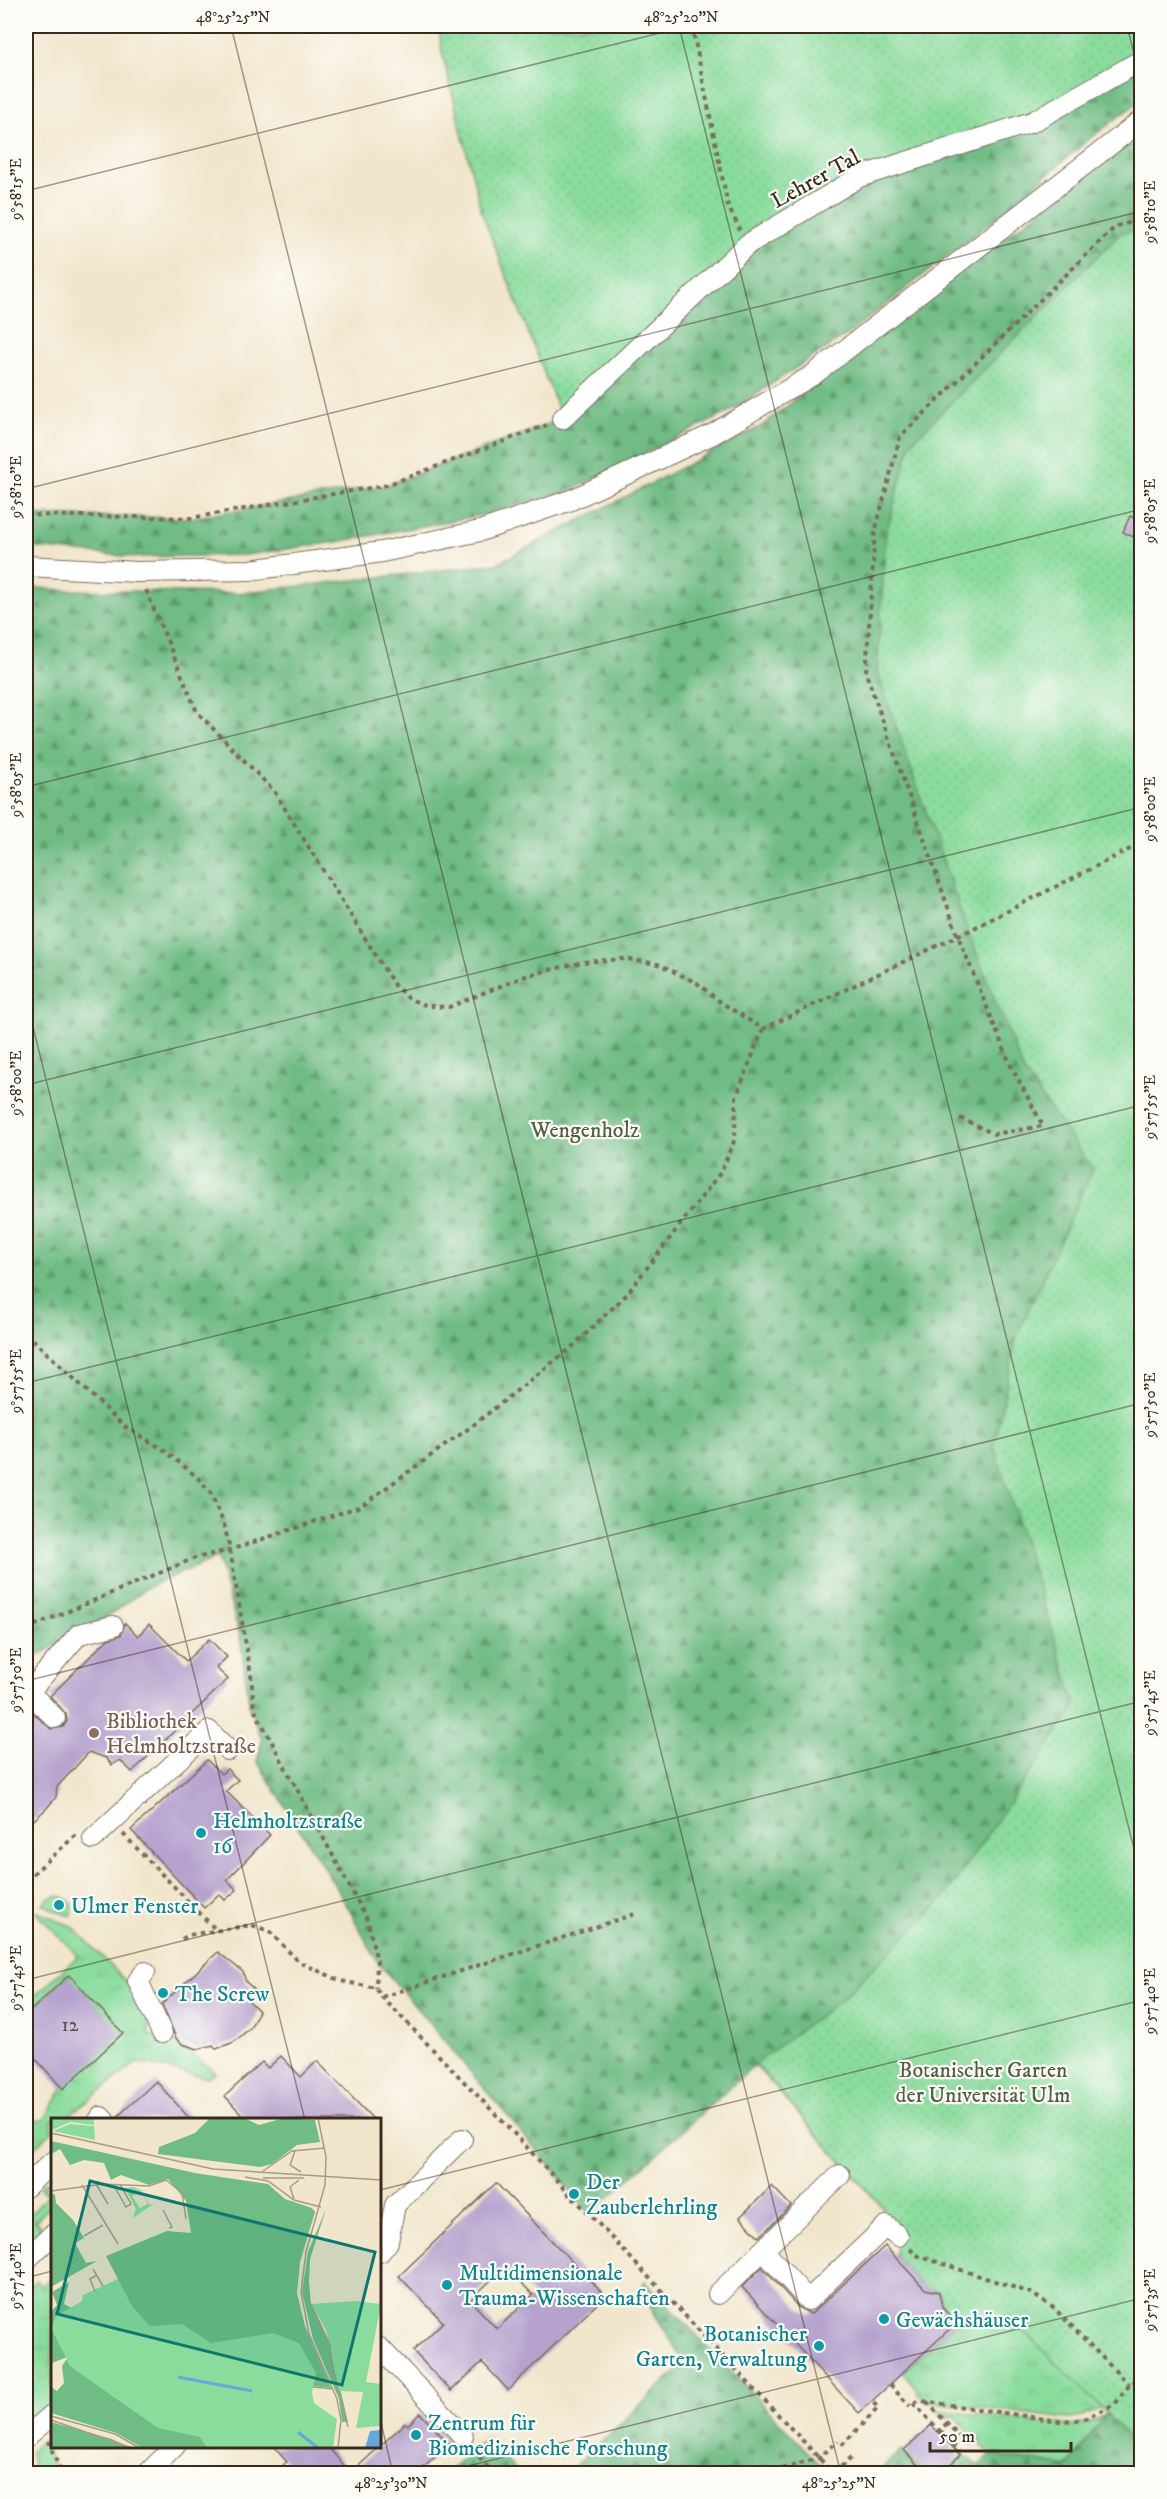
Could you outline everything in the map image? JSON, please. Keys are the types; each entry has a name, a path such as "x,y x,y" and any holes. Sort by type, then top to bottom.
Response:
{"street":[{"name":"Lehrer Tal","path":"562,419 748,244 860,177 1032,122 1142,60"},
{"path":"26,566 138,572 250,570 382,552 480,531 571,500 713,434 813,375 1142,120"},
{"path":"55,1718 27,1690 79,1634 113,1626"},
{"path":"97,1835 209,1731 228,1750"},
{"path":"145,1972 138,1981 162,2033"},
{"path":"384,2247 395,2205 462,2139"},
{"path":"26,2187 51,2163"},
{"path":"718,2294 840,2175"},
{"path":"763,2250 808,2300 886,2226 898,2235"},
{"path":"26,2260 51,2236"},
{"path":"381,2349 463,2436"},
{"path":"26,2437 51,2416"},
{"path":"147,2474 173,2448"}],"path":[{"path":"692,26 728,206 748,244"},
{"path":"960,1118 994,1134 1043,1126 1010,1064 958,936 866,673 875,532 900,437 1116,226 1142,220"},
{"path":"26,515 191,518 387,485 562,419"},
{"path":"138,572 197,712 274,791 394,985 409,999 428,1006 449,1007 528,975 583,962 624,959 658,964 697,983 719,1001 763,1029"},
{"path":"26,1629 195,1557 230,1550 361,1506 472,1426 548,1366 626,1295 721,1172 735,1139 736,1097 763,1029 958,936 1142,843"},
{"path":"26,1334 125,1428 164,1450 197,1477 210,1491 224,1524 230,1550 251,1675 254,1709 367,1919 377,1961 376,1988 382,1997 510,2128 568,2192 570,2198 576,2200 834,2473 854,2457"},
{"path":"26,1880 93,1820 97,1835 116,1827 216,1930"},
{"path":"382,1997 635,1914"},
{"path":"182,1939 189,1935 252,1925 269,1931 299,1962 341,1981 376,1988"},
{"path":"898,2235 916,2255 1031,2293 1055,2309 1130,2386"},
{"path":"912,2404 927,2401 1059,2421 1082,2420 1115,2404 1135,2381 1142,2378"},
{"path":"1135,2381 1142,2391"},
{"path":"890,2385 959,2451"},
{"path":"842,2445 878,2408 872,2401"},
{"path":"927,2401 970,2447"},
{"path":"940,2431 947,2423"},
{"path":"765,2474 819,2458 838,2440"},
{"path":"481,2459 494,2474"}],"green space":[{"path":"439,26 1141,26 1141,60 1032,122 859,177 748,244 562,419 482,213 442,52"},
{"path":"1141,60 1141,100 1088,140 997,217 851,332 725,414 569,491 482,515 336,542 245,555 134,557 26,547 26,515 191,518 387,485 562,419 748,244 859,177"},
{"name":"Wengenholz","path":"1141,135 1141,501 1136,722 1142,2164 898,2225 755,2065 590,2214 377,1961 344,1900 257,1761 262,1740 250,1709 240,1636 218,1557 146,1588 116,1611 29,1661 26,1660 26,587 64,590 238,593 496,564 760,427 971,263"},
{"name":"Botanischer Garten der Universität Ulm","path":"1141,228 1141,2452 1098,2404 1010,2318 956,2323 942,2307 939,2292 925,2289 895,2256 898,2225 755,2064 843,1998 943,1899 1076,1706 994,1446 1017,1335 1093,1169 1024,1072 968,932 877,672 886,533 911,443 1120,234"},
{"path":"56,1896 70,1902 73,1908 71,1916 43,1904"},
{"path":"35,1911 73,1927 135,1991 135,2002 149,2020 149,2035 175,2042 216,2072 208,2078 137,2062 66,2118 51,2118 51,2132 26,2156 26,2109 37,2121 44,2120 63,2089 69,1975 26,2015 26,2004 78,1956"},
{"path":"47,2181 51,2185 51,2206 35,2221 44,2230 37,2237 28,2227 26,2230 26,2217 48,2196 40,2188"},
{"path":"957,2222 1101,2408 1082,2417 1068,2419 926,2401 917,2393 919,2390 903,2373 956,2323 942,2307 939,2292 925,2289 895,2256"},
{"path":"51,2277 51,2404 30,2423 26,2422 26,2289 36,2280 42,2286"},
{"path":"645,2281 828,2473 568,2473 685,2363 640,2290"},
{"path":"1141,2394 1141,2473 943,2474 963,2455 979,2466 991,2455 1067,2467 1107,2414 1098,2404"},
{"path":"937,2410 1073,2426 1097,2420 1107,2414 1067,2467 991,2455 955,2416 944,2417"},
{"path":"486,2438 518,2473 448,2473"},
{"path":"43,2441 57,2473 34,2473 30,2450"},
{"path":"901,2450 924,2473 881,2473 879,2471"}],"building":[{"path":"1130,516 1142,522 1142,541 1123,532"},
{"path":"125,1623 138,1636 149,1624 186,1661 209,1639 227,1657 216,1668 228,1679 132,1772 120,1760 112,1765 106,1758 89,1752 57,1787 56,1797 46,1809 26,1827 26,1719 32,1712 51,1729 63,1727 67,1721 66,1714 50,1696 108,1639 121,1635"},
{"name":"Helmholtzstraße 16","path":"207,1760 221,1774 227,1769 238,1780 226,1791 270,1835 227,1880 237,1890 225,1900 219,1894 204,1908 131,1830"},
{"path":"218,1952 243,1972 246,1982 258,1993 249,2001 259,2011 250,2028 234,2042 216,2049 213,2045 198,2049 182,2044 176,2038 162,2004"},
{"path":"69,1975 123,2033 63,2089 26,2048 26,2015"},
{"path":"281,2056 301,2077 317,2061 372,2118 245,2118 225,2096 262,2062 268,2068"},
{"path":"156,2081 189,2118 116,2118"},
{"name":"Multidimensionale Trauma-Wissenschaften","path":"496,2183 605,2296 508,2390 482,2362 451,2391 413,2351 443,2322 399,2276","holes":["506,2266 533,2295 497,2329 470,2300"]},
{"path":"772,2186 791,2206 759,2237 740,2217"},
{"name":"Gewächshäuser","path":"885,2246 925,2289 939,2292 942,2307 956,2323 859,2413 742,2287 762,2267 799,2308 811,2314"},
{"name":"Zentrum für Biomedizinische Forschung","path":"420,2413 449,2444 417,2474 291,2474 283,2465 287,2462 275,2448 329,2448 351,2473 378,2448 381,2448 381,2445 405,2423 408,2425"},
{"path":"931,2425 960,2455 941,2474 926,2474 904,2450"}],"place":[{"name":"Bibliothek Helmholtzstraße","path":"94,1733"},
{"name":"Helmholtzstraße 16","path":"201,1833"},
{"name":"Ulmer Fenster","path":"59,1905"},
{"name":"The Screw","path":"163,1993"},
{"name":"Der Zauberlehrling","path":"574,2194"},
{"name":"Multidimensionale Trauma-Wissenschaften","path":"447,2285"},
{"name":"Gewächshäuser","path":"884,2319"},
{"name":"Botanischer Garten, Verwaltung","path":"819,2346"},
{"name":"Zentrum für Biomedizinische Forschung","path":"416,2435"}]}
